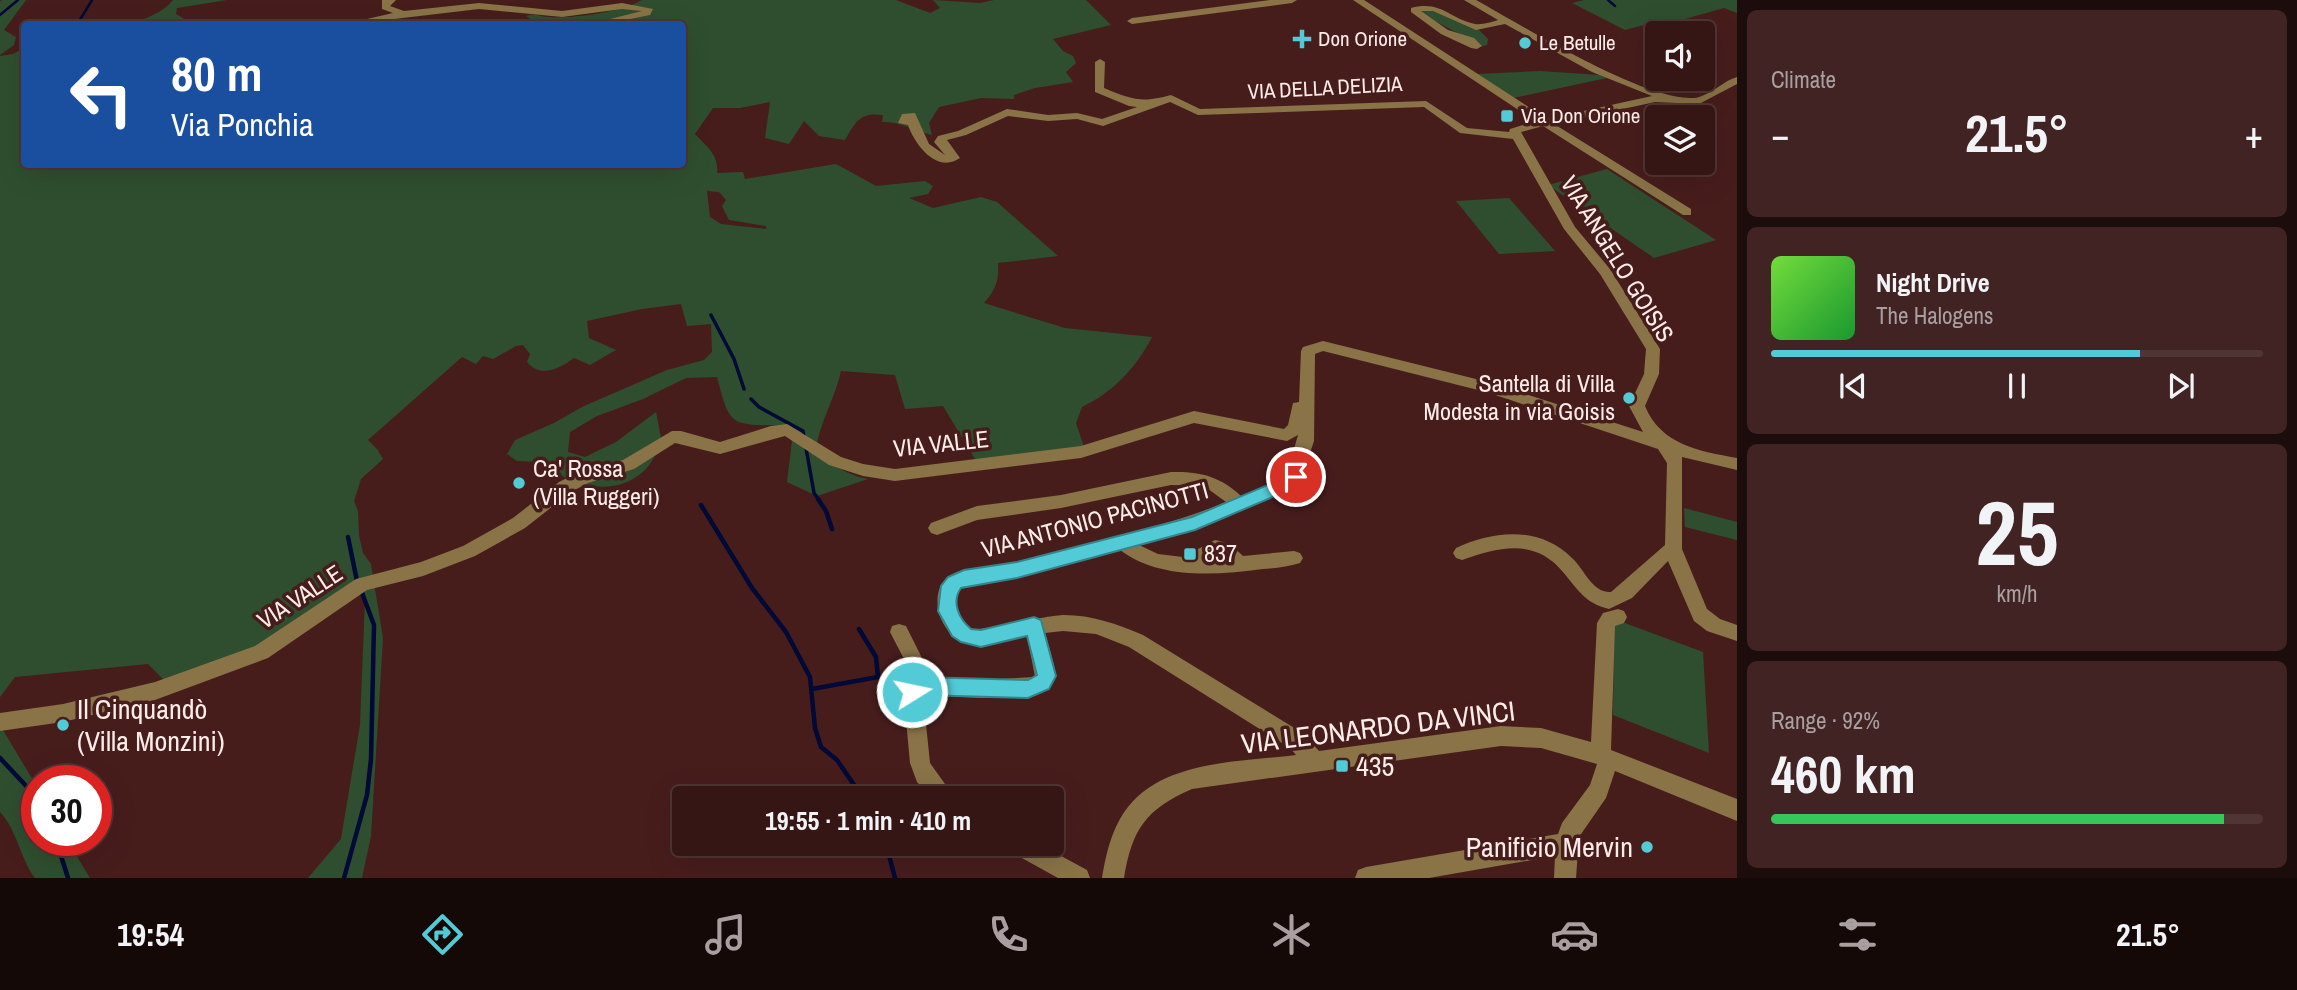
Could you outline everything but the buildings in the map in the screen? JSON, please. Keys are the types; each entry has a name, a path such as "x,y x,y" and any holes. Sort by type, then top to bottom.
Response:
{"street":[{"path":"391,0 385,2 384,7 403,14"},
{"path":"1132,22 1292,0"},
{"path":"1358,0 1687,212"},
{"path":"1469,0 1596,70 1669,99"},
{"path":"371,21 469,6 562,14 622,6 648,9 647,13 639,16 612,21"},
{"path":"1454,37 1414,10 1420,7 1433,8 1479,27 1506,20"},
{"path":"1100,62 1098,89 1133,104 1163,97 1171,98"},
{"path":"1516,136 1516,129 1654,100 1699,101 1737,80"},
{"path":"904,123 906,116 911,115 915,132 929,151 942,158 952,159 954,157 940,142 942,138 962,133 1007,112 1048,118 1077,116 1102,123 1171,98"},
{"name":"VIA DELLA DELIZIA","path":"1171,98 1198,112 1426,103 1464,131 1516,136"},
{"name":"VIA ANGELO GOISIS","path":"1516,136 1570,229 1605,272 1653,349 1655,363 1651,381 1637,406 1645,423 1664,445"},
{"name":"VIA VALLE","path":"0,723 63,713 155,691 261,652 354,588 424,569 469,551 519,523 565,487 583,478 628,465 672,438 681,437 720,449 771,432 787,430 835,461 863,470 895,475 1081,452 1194,417 1287,435 1296,428 1298,404 1306,398 1308,351 1323,346 1497,390 1664,445"},
{"name":"VIA ANTONIO PACINOTTI","path":"1306,398 1306,441 1296,477 1288,484 1195,523 1007,572 964,578 954,582 947,592 947,611 951,620 967,636 994,636 1018,628 1079,624 1115,632 1136,641 1297,741 1314,761"},
{"path":"1664,445 1737,464"},
{"path":"1664,445 1675,463 1676,514 1673,549 1696,610 1706,620 1737,633"},
{"name":"VIA ANTONIO PACINOTTI","path":"937,528 975,514 1036,506 1134,485 1177,479 1192,478 1211,482 1227,492 1239,505"},
{"path":"1462,553 1478,544 1502,539 1536,546 1564,561 1592,597 1609,601 1623,595 1656,558 1673,549"},
{"path":"1123,542 1137,554 1151,559 1186,564 1219,566 1294,558"},
{"path":"1565,878 1566,843 1570,831 1599,791 1605,757 1606,623 1608,619 1618,617"},
{"path":"934,786 924,775 920,763 913,688 919,686 982,690 1037,686 1046,676 1034,626"},
{"path":"899,632 914,660 919,686"},
{"name":"VIA LEONARDO DA VINCI","path":"1113,878 1117,851 1130,820 1161,791 1192,779 1520,735 1563,742 1737,810"},
{"path":"1366,878 1566,843"},
{"path":"1040,856 1079,878"}],"green space":[{"path":"26,0 4,30 16,37 14,45 0,55 0,2"},
{"path":"173,0 227,0 177,8 176,14 186,21 140,21 165,8"},
{"path":"642,0 896,0 930,13 940,8 933,0 980,3 994,0 1086,0 1111,25 1053,39 1063,51 1073,56 1076,63 1066,72 1073,82 1035,88 1014,95 1014,99 981,98 939,107 929,123 932,135 902,125 882,122 883,115 875,114 860,119 845,140 819,136 804,121 789,144 765,138 770,102 740,108 713,108 695,134 714,156 717,173 743,172 745,179 836,164 876,186 925,181 933,186 928,194 909,198 933,208 981,197 997,202 1058,256 998,263 996,284 984,303 1065,328 1152,337 1123,378 1082,407 1076,423 1084,447 978,464 943,406 905,409 895,375 841,371 816,449 840,468 868,479 817,496 787,482 792,441 778,425 749,424 734,419 725,404 717,377 686,378 643,399 597,416 570,432 568,452 585,457 616,442 656,412 662,443 644,471 620,484 606,487 579,483 554,471 543,462 517,461 507,454 515,440 584,406 667,370 704,360 712,352 711,324 687,326 681,304 587,321 589,338 616,350 590,365 574,358 551,370 538,370 527,362 530,354 523,345 493,359 483,356 476,364 462,357 368,440 383,459 361,479 354,501 358,511 363,553 371,564 383,638 371,836 362,878 308,878 341,839 360,725 365,600 353,582 260,647 165,681 148,664 15,677 0,697 0,56 21,50 21,168 686,168 686,21 534,21 526,16 583,16 610,11","holes":["707,191 719,192 726,200 722,206 729,220 766,226 766,229 721,224 710,217"]},
{"path":"1584,0 1737,0 1737,13 1724,8 1678,21 1645,21 1645,25 1625,30 1572,3"},
{"path":"1428,8 1478,29 1488,39 1487,45 1482,46 1418,12"},
{"path":"1540,71 1600,75 1607,78 1513,98 1476,74"},
{"path":"1607,169 1716,240 1654,258 1548,185"},
{"path":"1509,198 1555,251 1499,254 1456,201"},
{"path":"1684,508 1737,522 1737,540 1685,527"},
{"path":"1614,619 1703,652 1709,753 1613,715"},
{"path":"0,725 24,765 21,765 21,850 11,827 0,812"},
{"path":"24,856 77,856 90,878 35,878"}],"waterway":[{"path":"0,15 18,0"},
{"path":"79,21 92,0"},
{"path":"1608,0 1615,6"},
{"path":"711,315 734,359 744,389"},
{"path":"751,399 759,407 803,431 804,437"},
{"path":"806,448 814,493 819,500"},
{"path":"818,499 826,511 832,529"},
{"path":"701,505 752,588 786,632 810,677 815,728 821,747 837,760 855,786"},
{"path":"348,537 357,581"},
{"path":"344,878 367,795 371,759 374,625 361,590"},
{"path":"812,689 878,677 876,657 859,629"},
{"path":"0,758 21,780"},
{"path":"61,856 68,878"},
{"path":"889,856 895,878"}],"place":[{"name":"Don Orione","path":"1302,39"},
{"name":"Le Betulle","path":"1525,43"},
{"name":"Via Don Orione","path":"1507,116"},
{"name":"Santella di Villa Modesta in via Goisis","path":"1629,398"},
{"name":"Ca' Rossa (Villa Ruggeri)","path":"519,483"},
{"name":"837","path":"1190,554"},
{"name":"Il Cinquandò (Villa Monzini)","path":"63,725"},
{"name":"435","path":"1342,766"},
{"name":"Panificio Mervin","path":"1647,847"}],"route":[{"path":"912,692 916,686 982,690 1028,689 1042,683 1046,676 1034,626 981,638 967,636 959,630 947,611 947,592 954,582 1017,570 1195,523 1288,484 1296,477"}]}
